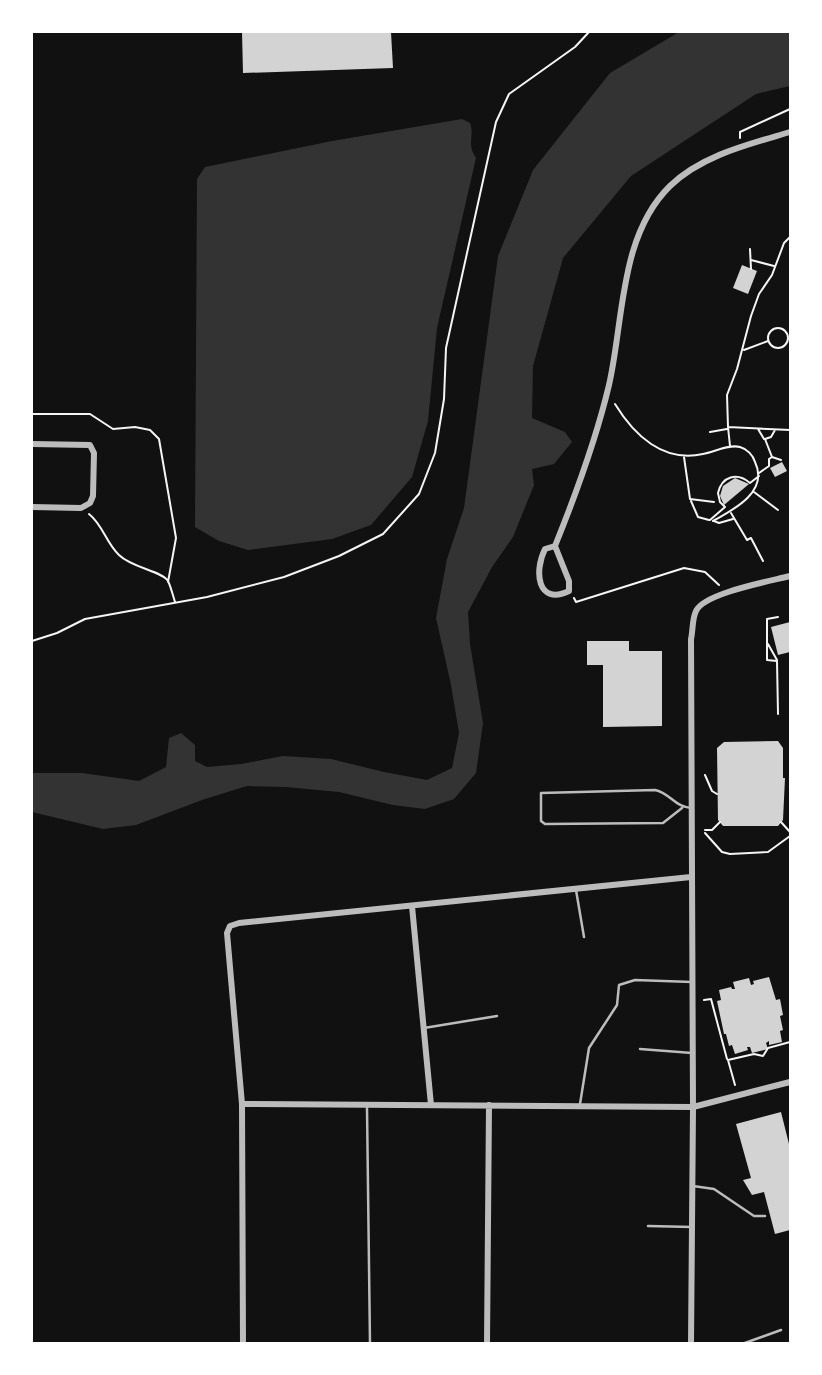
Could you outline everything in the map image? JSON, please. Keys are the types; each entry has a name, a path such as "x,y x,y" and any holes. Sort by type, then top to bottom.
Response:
{"street":[{"path":"555,546 545,549 537,577 541,586 551,594 562,594 569,592 569,581 555,546 580,485 607,391 628,265 647,218 670,186 694,168 741,146 790,132"},
{"path":"32,444 90,445 94,453 93,496 90,503 81,508 32,507"},
{"path":"691,1343 691,639 696,612 701,604 723,594 790,576"},
{"path":"243,1343 242,1104 227,933 230,926 691,877"},
{"path":"412,906 431,1105"},
{"path":"242,1104 693,1107 790,1082"},
{"path":"487,1343 489,1105"}],"lane":[{"path":"682,808 664,793 655,790 541,793 541,821 545,824 663,823 682,808 692,808"},
{"path":"576,890 583,937"},
{"path":"579,1106 589,1048 617,1005 619,985 635,980 692,982"},
{"path":"424,1028 498,1016"},
{"path":"640,1049 692,1053"},
{"path":"367,1104 370,1343"},
{"path":"693,1186 714,1189 754,1216 765,1216"},
{"path":"648,1226 692,1227"},
{"path":"742,1343 781,1330"}],"path":[{"path":"32,641 57,633 85,619 175,603 284,577 339,556 383,534 419,494 435,453 444,399 446,348 496,122 509,94 575,47 589,32"},
{"path":"741,146 740,132 790,109"},
{"path":"730,447 727,395 759,295 775,267 784,243 790,237"},
{"path":"750,249 751,269"},
{"path":"751,260 775,267"},
{"path":"782,328 789,333 787,342 780,348 769,341 769,335 774,329 782,328"},
{"path":"742,351 769,341"},
{"path":"607,391 626,422 643,440 665,451 684,456 742,447 749,452 759,476 753,492 730,512 711,520"},
{"path":"32,414 90,414 113,429 135,427 150,430 159,439 176,538 168,582"},
{"path":"710,432 728,428 790,430"},
{"path":"758,428 772,457"},
{"path":"765,439 771,437 776,429"},
{"path":"684,456 690,499 698,517 719,523 733,519"},
{"path":"772,457 781,460"},
{"path":"711,520 725,507 720,502 718,493 724,481 735,476 750,483 769,466 769,459 772,457"},
{"path":"753,492 778,510"},
{"path":"690,499 713,502"},
{"path":"81,508 99,524 117,554 130,565 162,574 168,582 175,603"},
{"path":"730,512 747,540 751,538 763,561"},
{"path":"569,592 576,601 684,568 695,569 712,577 723,594"},
{"path":"777,661 767,660 767,619 778,617"},
{"path":"767,643 777,661 778,715"},
{"path":"705,775 712,791 717,794"},
{"path":"720,822 712,830 705,831 722,852 730,854 768,852 790,836"},
{"path":"781,822 790,832"},
{"path":"704,1000 711,999 735,1087"},
{"path":"728,1060 754,1054 763,1056 768,1048 790,1042"}],"shaded area":[{"path":"679,32 790,32 790,86 756,94 631,176 563,258 533,366 532,418 565,432 572,442 554,464 532,469 534,485 513,537 492,567 468,612 470,644 483,723 476,773 454,799 425,809 393,805 339,792 247,786 136,825 103,829 32,812 32,773 82,773 139,781 166,767 169,738 181,733 195,745 195,761 207,767 283,756 331,759 427,780 452,768 459,733 436,618 447,559 464,508 498,256 533,170 610,73"},
{"path":"462,119 470,123 471,144 476,158 437,328 428,421 412,477 371,525 332,539 248,550 219,541 195,527 197,179 205,167 332,141"}],"building":[{"path":"242,32 391,32 393,68 243,73"},
{"path":"742,265 757,271 748,294 733,288"},
{"path":"782,462 787,471 775,477 770,468"},
{"path":"735,478 749,484 724,505 720,496 723,486"},
{"path":"790,622 790,652 778,655 771,627"},
{"path":"587,641 629,641 629,651 662,651 662,726 603,727 603,665 587,665"},
{"path":"778,741 783,748 785,778 783,820 778,826 723,826 718,820 717,748 724,742"},
{"path":"769,977 776,1000 780,999 783,1015 780,1016 782,1042 769,1045 769,1041 766,1043 768,1049 752,1053 750,1047 747,1047 748,1050 735,1054 724,1034 717,1001 721,1000 719,990 731,987 735,989 733,982 749,978 751,985 754,984 753,981"},
{"path":"781,1112 790,1148 790,1230 775,1234 764,1192 752,1195 743,1180 751,1178 736,1124"}]}
